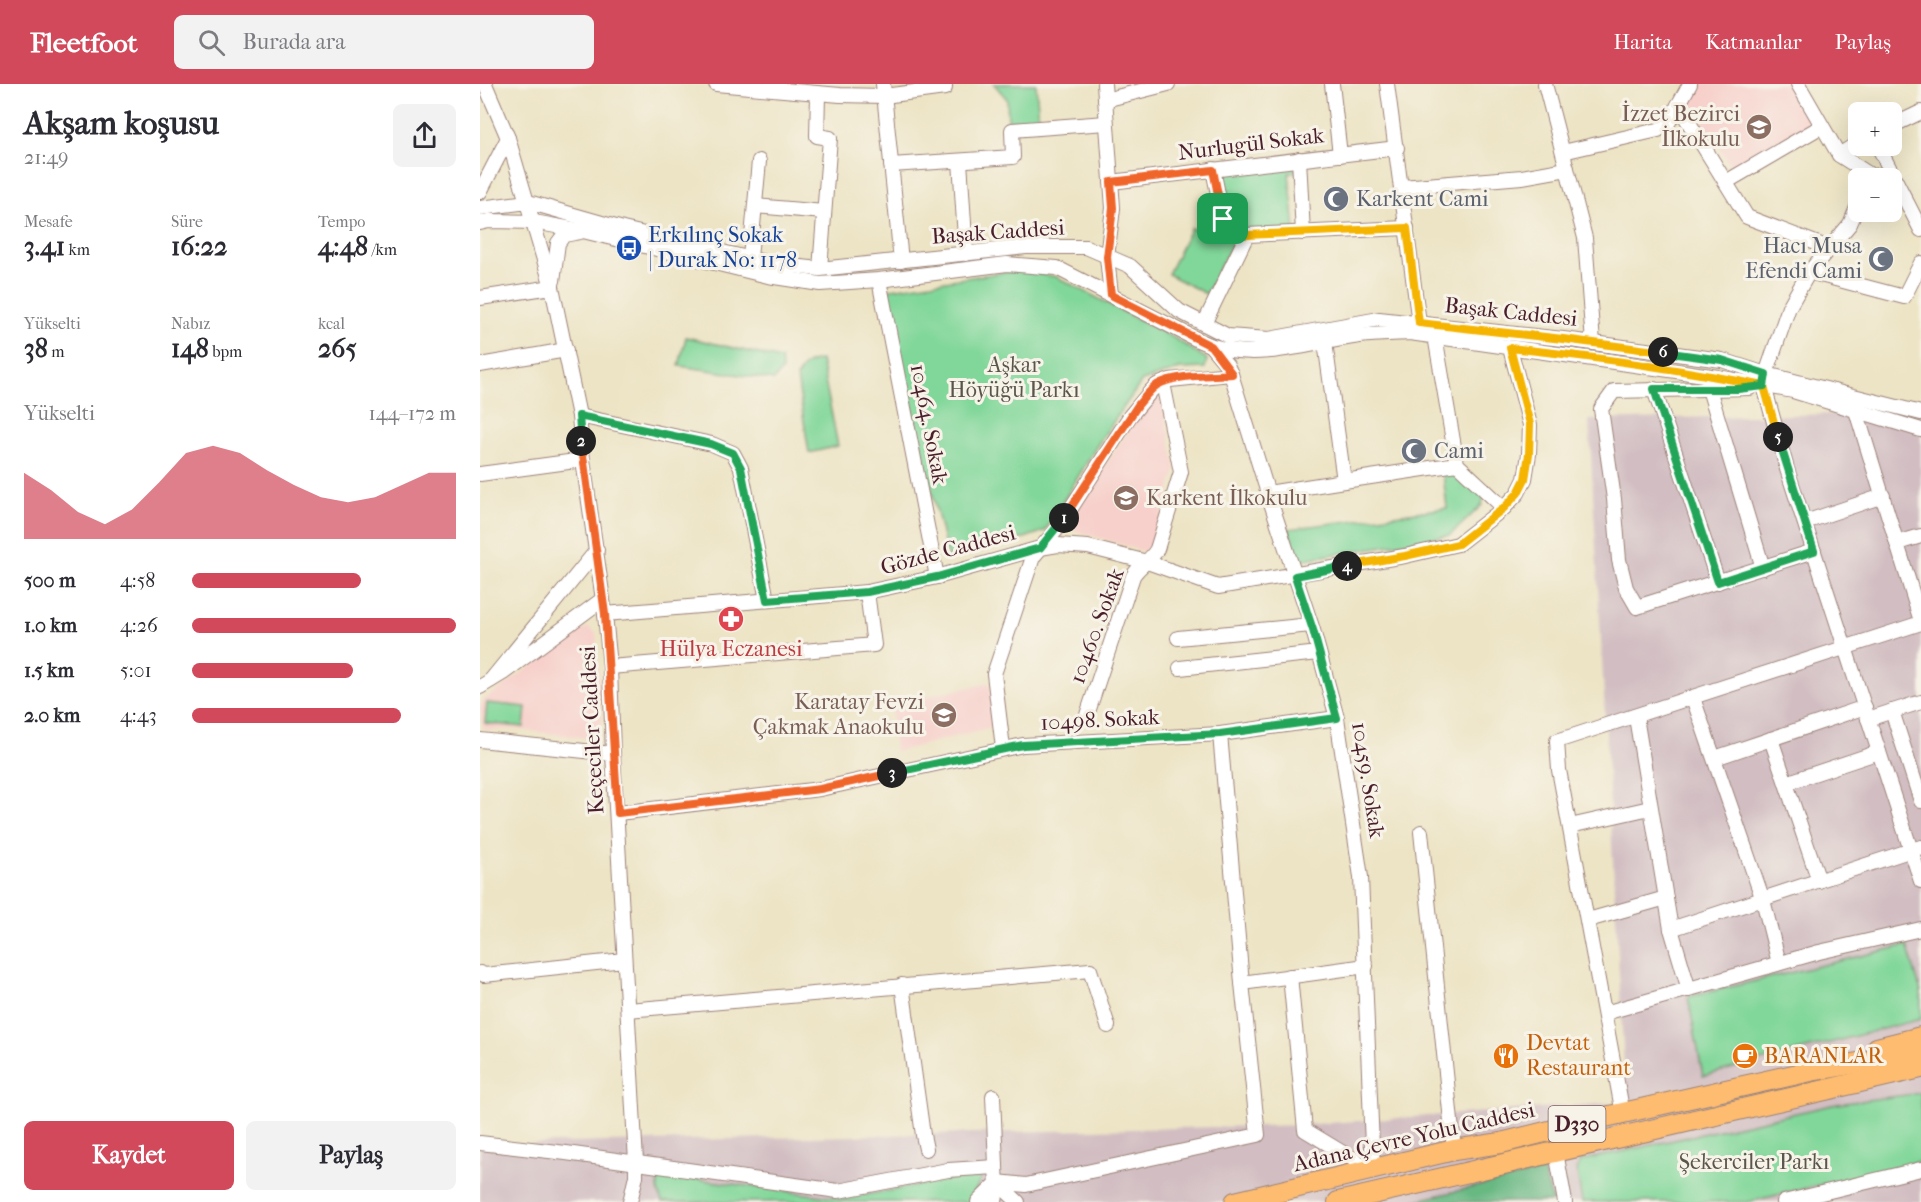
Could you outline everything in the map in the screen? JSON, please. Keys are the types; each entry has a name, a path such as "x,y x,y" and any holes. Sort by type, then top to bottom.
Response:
{"highway":[{"path":"1811,1071 1890,1043 1921,1037"},
{"name":"Adana Çevre Yolu Caddesi","path":"1235,1202 1454,1150 1501,1143 1811,1071 1921,1052"},
{"name":"Adana Çevre Yolu Caddesi","path":"1338,1202 1921,1068"},
{"path":"1815,1094 1921,1080"}],"street":[{"path":"485,84 508,138 534,222"},
{"path":"716,84 818,95 839,90 945,87 945,84"},
{"path":"1104,84 1113,208 1107,257 1111,295"},
{"path":"1105,100 1168,84"},
{"path":"1332,84 1340,155"},
{"path":"1387,84 1419,323"},
{"path":"1545,84 1585,238 1593,343"},
{"path":"1563,152 1658,130 1667,124 1690,84"},
{"path":"1798,84 1839,155 1858,168"},
{"path":"883,90 901,261"},
{"path":"818,95 818,136 830,138 820,269"},
{"path":"1678,105 1747,217 1829,248"},
{"path":"1902,121 1921,112"},
{"path":"891,165 1013,157 1012,130 1106,123"},
{"path":"1726,182 1822,126"},
{"path":"480,192 508,138"},
{"name":"Nurlugül Sokak","path":"1111,182 1397,148"},
{"path":"1839,155 1848,149"},
{"path":"1299,159 1303,232"},
{"path":"960,160 966,254"},
{"path":"750,258 759,161"},
{"path":"1213,170 1223,219 1247,235 1407,228"},
{"path":"1402,187 1522,177 1567,170"},
{"path":"1902,192 1921,230"},
{"name":"Başak Caddesi","path":"480,208 528,202 623,229 773,264 820,269 1026,247 1086,248 1130,266 1179,311 1228,336 1269,339 1379,319 1722,360 1793,391 1921,430"},
{"path":"755,206 824,212"},
{"name":"Başak Caddesi","path":"480,223 489,221 534,222 583,231 768,276 820,284 879,280 1007,264 1058,268 1211,346 1253,353 1360,336 1410,333 1765,380 1921,413"},
{"name":"Keçeciler Caddesi","path":"534,222 552,286 579,416 605,614 610,667 636,1169"},
{"path":"1851,222 1809,272 1789,307 1765,380 1814,551 1879,752 1915,849 1921,881"},
{"path":"480,298 552,286 558,243 564,236 583,231"},
{"path":"1204,324 1247,235"},
{"path":"1809,272 1904,297 1921,264"},
{"name":"10464. Sokak","path":"879,280 937,577"},
{"path":"1435,336 1457,464 1504,508"},
{"path":"1325,342 1344,481"},
{"name":"10459. Sokak","path":"1211,346 1232,374 1311,625 1337,718 1361,877 1373,1171"},
{"name":"Gözde Caddesi","path":"605,614 867,592 937,577 1058,545 1089,547 1147,562 1218,587 1295,576 1458,544 1504,508 1518,493 1525,479 1530,424 1510,348"},
{"path":"480,365 566,350"},
{"path":"1003,748 994,674 1029,566 1040,548 1059,527 1138,405 1151,390 1162,383 1180,378 1232,374 1253,353"},
{"path":"1765,380 1738,389 1614,391 1601,409 1614,499 1619,560 1626,588 1637,607 1814,551"},
{"name":"10460. Sokak","path":"1087,715 1133,576 1157,549 1181,472 1162,383"},
{"path":"1654,389 1718,582"},
{"path":"1709,389 1763,568"},
{"path":"1623,1114 1559,770 1557,741 1921,622 1916,584 1897,543 1857,411"},
{"path":"579,416 711,444 733,453 741,468 767,600"},
{"path":"480,474 583,460"},
{"path":"1268,493 1457,464"},
{"path":"1805,522 1883,496"},
{"path":"1897,543 1921,536"},
{"path":"486,684 597,550"},
{"path":"610,667 874,645 867,592"},
{"path":"486,684 603,599"},
{"path":"1178,638 1311,625"},
{"path":"1180,668 1318,653"},
{"path":"1693,698 1763,900 1779,963"},
{"path":"1715,758 1771,739 1867,713 1892,711 1921,702"},
{"path":"1892,711 1921,801"},
{"path":"1636,717 1671,929 1689,990"},
{"name":"10498. Sokak","path":"618,813 820,789 1003,748 1044,743 1220,734 1337,718"},
{"path":"978,1202 997,1185 1026,1185 1258,1135 1220,734"},
{"path":"1771,739 1819,881"},
{"path":"480,740 613,754"},
{"path":"1786,783 1879,752"},
{"path":"1570,826 1650,808"},
{"path":"1421,832 1454,1150"},
{"path":"1671,929 1915,849"},
{"path":"1588,920 1666,898"},
{"path":"1605,1013 1818,952 1921,929"},
{"path":"480,973 484,975 624,960"},
{"path":"1242,983 1366,966"},
{"path":"628,1010 1090,970 1108,1026"},
{"path":"1290,976 1305,1130 1373,1171"},
{"path":"902,985 922,1135 926,1149"},
{"path":"993,1096 997,1185 995,1202"},
{"path":"480,1143 636,1169 838,1191 948,1170 996,1167"},
{"path":"1556,1152 1565,1202"},
{"path":"630,1202 636,1169"},
{"path":"636,1169 642,1202"},
{"path":"1784,1202 1921,1169"},
{"path":"997,1185 1018,1202"}],"shaded area":[{"name":"İzzet Bezirci İlkokulu","path":"1700,84 1795,84 1813,123 1812,126 1741,169 1730,165 1689,101"},
{"name":"Karkent İlkokulu","path":"1159,396 1176,470 1152,547 1143,551 1067,528 1065,526 1134,422 1152,400"},
{"path":"1921,412 1921,1202 480,1202 480,1145 1301,1125 1626,1102 1589,420"},
{"path":"587,627 596,633 602,722 586,738 513,729 487,730 483,727 480,708 485,699"},
{"name":"Karatay Fevzi Çakmak Anaokulu","path":"990,683 996,726 895,752 891,704"}],"green space":[{"path":"994,84 1036,84 1039,121 1008,120 1007,99"},
{"path":"1295,163 1297,171 1289,173 1295,229 1249,232 1227,218 1218,173"},
{"path":"1206,221 1236,236 1206,294 1168,274 1191,228 1200,232"},
{"name":"Aşkar Höyüğü Parkı","path":"1019,270 1057,277 1174,338 1207,359 1205,368 1180,369 1142,381 1098,444 1045,531 1007,544 948,558 884,290"},
{"path":"686,337 781,359 782,370 774,380 679,366"},
{"path":"821,360 838,446 809,453 797,377 806,365"},
{"path":"1454,472 1484,495 1482,505 1450,535 1300,560 1288,529 1447,508 1443,474"},
{"path":"487,703 526,707 524,727 485,723"},
{"path":"1907,945 1921,992 1921,1019 1703,1076 1688,997"},
{"name":"Şekerciler Parkı","path":"1921,1093 1921,1161 1748,1202 1582,1202 1577,1172 1580,1161 1837,1104"},
{"path":"1543,1171 1553,1202 1409,1202"},
{"path":"658,1174 844,1199 980,1174 981,1179 969,1202 662,1202 658,1190"}],"place":[{"name":"İzzet Bezirci İlkokulu","path":"1759,127"},
{"name":"Karkent Cami","path":"1336,199"},
{"name":"Erkılınç Sokak | Durak No: 1178","path":"629,248"},
{"name":"Hacı Musa Efendi Cami","path":"1881,259"},
{"name":"Cami","path":"1414,451"},
{"name":"Karkent İlkokulu","path":"1126,498"},
{"name":"Hülya Eczanesi","path":"731,619"},
{"name":"Karatay Fevzi Çakmak Anaokulu","path":"944,715"},
{"name":"Devtat Restaurant","path":"1506,1056"},
{"name":"BARANLAR","path":"1745,1056"}],"route":[{"path":"1223,219 1213,170 1111,182 1113,208 1107,257 1111,295 1211,346 1232,374 1180,378 1162,383 1151,390 1138,405 1059,527 1040,548 937,577 880,590 767,600 741,468 733,453 711,444 579,416 605,614 618,813 820,789 1023,745 1220,734 1337,718 1313,630 1295,576 1458,544 1504,508 1518,493 1525,479 1529,454 1530,424 1510,348 1575,355 1764,386 1814,551 1718,582 1654,389 1738,389 1764,386 1766,374 1722,360 1419,323 1407,228 1247,235 1223,219"}]}
